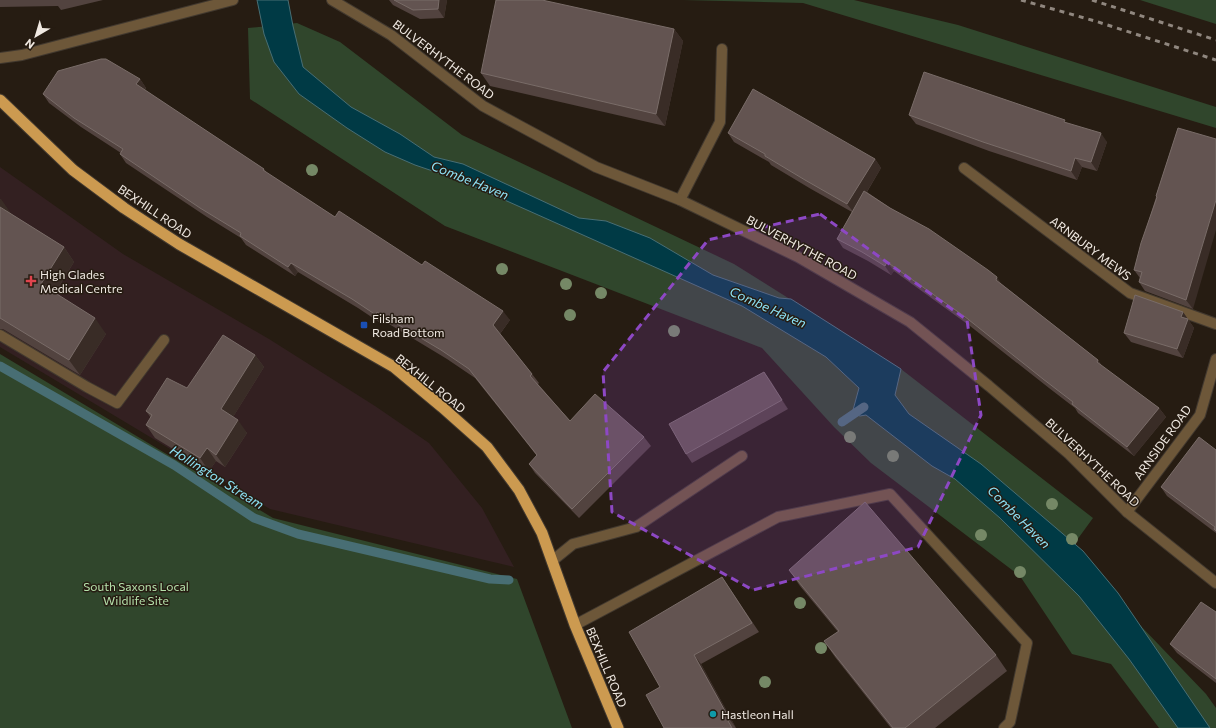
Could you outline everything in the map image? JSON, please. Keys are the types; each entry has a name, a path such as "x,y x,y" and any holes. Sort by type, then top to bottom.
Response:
{"highway":[{"name":"BEXHILL ROAD","path":"0,100 73,170 124,208 179,244 394,367 487,447 519,490 542,533 576,625 618,728"}],"street":[{"path":"0,58 22,55 232,0"},
{"name":"BULVERHYTHE ROAD","path":"332,0 391,35 483,106 596,167 680,200 798,257 910,322 989,386 1069,454 1126,512 1216,583"},
{"path":"680,200 720,122 722,49"},
{"name":"ARNBURY MEWS","path":"964,168 1130,293 1216,324"},
{"path":"0,335 87,387 117,403 164,340"},
{"name":"ARNSIDE ROAD","path":"1126,512 1200,415 1216,359"},
{"path":"552,560 573,544 636,526 742,456"},
{"path":"576,625 778,517 890,494 1027,643 1010,722 1004,728"}],"highlighted area":[{"path":"820,214 967,320 981,415 918,547 753,590 612,512 603,372 708,240"}],"shaded area":[{"path":"0,167 123,254 269,339 375,406 429,443 482,508 514,567 270,509 0,347"}],"green space":[{"path":"683,0 854,0 958,25 1216,107 1216,128 803,3"},
{"path":"1140,0 1216,0 1216,24"},
{"path":"297,23 340,42 462,135 734,264 901,369 1093,518 1069,551 1206,694 1216,708 1216,728 1159,728 1111,664 1072,654 1020,576 871,463 834,427 762,348 445,226 250,99 248,28"},
{"name":"South Saxons Local Wildlife Site","path":"0,354 273,518 517,579 572,728 0,728"}],"water":[{"name":"Combe Haven","path":"257,0 288,0 303,67 351,107 400,134 434,157 463,164 579,218 606,221 650,238 713,275 779,298 791,299 901,369 895,395 909,414 981,464 1083,551 1118,593 1210,728 1178,728 1129,659 1079,596 1000,518 955,479 932,466 866,415 860,416 854,414 853,410 859,388 826,357 742,306 462,181 415,165 385,152 347,128 299,94 274,62 264,34"}],"building":[{"path":"394,0 439,0 438,9 413,10"},
{"path":"496,0 542,0 674,29 656,114 481,73"},
{"path":"101,59 106,59 140,79 136,84 335,217 339,211 422,265 425,261 503,311 493,325 532,374 530,376 570,421 595,394 644,437 572,509 529,464 537,455 469,369 441,350 377,312 376,315 291,263 288,267 240,236 241,233 200,208 120,154 123,149 74,118 43,94 58,71"},
{"path":"924,72 1065,120 1064,122 1101,133 1091,162 1075,158 1071,171 983,142 909,115"},
{"path":"753,89 875,159 847,204 728,133"},
{"path":"1178,128 1216,139 1216,200 1186,300 1139,282 1142,272 1134,270 1141,243"},
{"path":"864,191 890,208 929,229 988,270 997,277 996,280 1098,360 1097,362 1159,408 1127,447 1072,404 1073,402 964,316 887,262 885,266 837,239"},
{"name":"High Glades Medical Centre","path":"0,207 64,247 41,284 95,318 69,360 0,318"},
{"path":"1135,295 1183,312 1181,317 1188,319 1177,349 1124,333"},
{"path":"223,335 255,355 221,409 238,420 216,455 207,448 200,458 146,425 152,415 146,411 167,378 187,388"},
{"path":"764,372 782,400 686,454 669,424"},
{"path":"1199,437 1216,450 1216,531 1214,529 1215,527 1161,487"},
{"path":"865,502 996,655 905,728 893,728 824,641 839,631 789,570"},
{"path":"722,577 752,623 694,655 730,720 728,721 732,728 664,728 646,695 660,687 629,632"},
{"path":"1201,602 1216,612 1216,679 1170,644"}],"waterway":[{"name":"Hollington Stream","path":"0,366 174,465 254,518 298,534 490,579 509,580"},
{"name":"Hollington Stream","path":"842,422 864,407"}],"railway":[{"path":"1021,0 1095,21 1216,60"},
{"path":"1092,0 1216,40"}],"place":[{"name":"High Glades Medical Centre","path":"31,281"},
{"name":"Filsham Road Bottom","path":"364,325"},
{"name":"Hastleon Hall","path":"713,714"}]}
